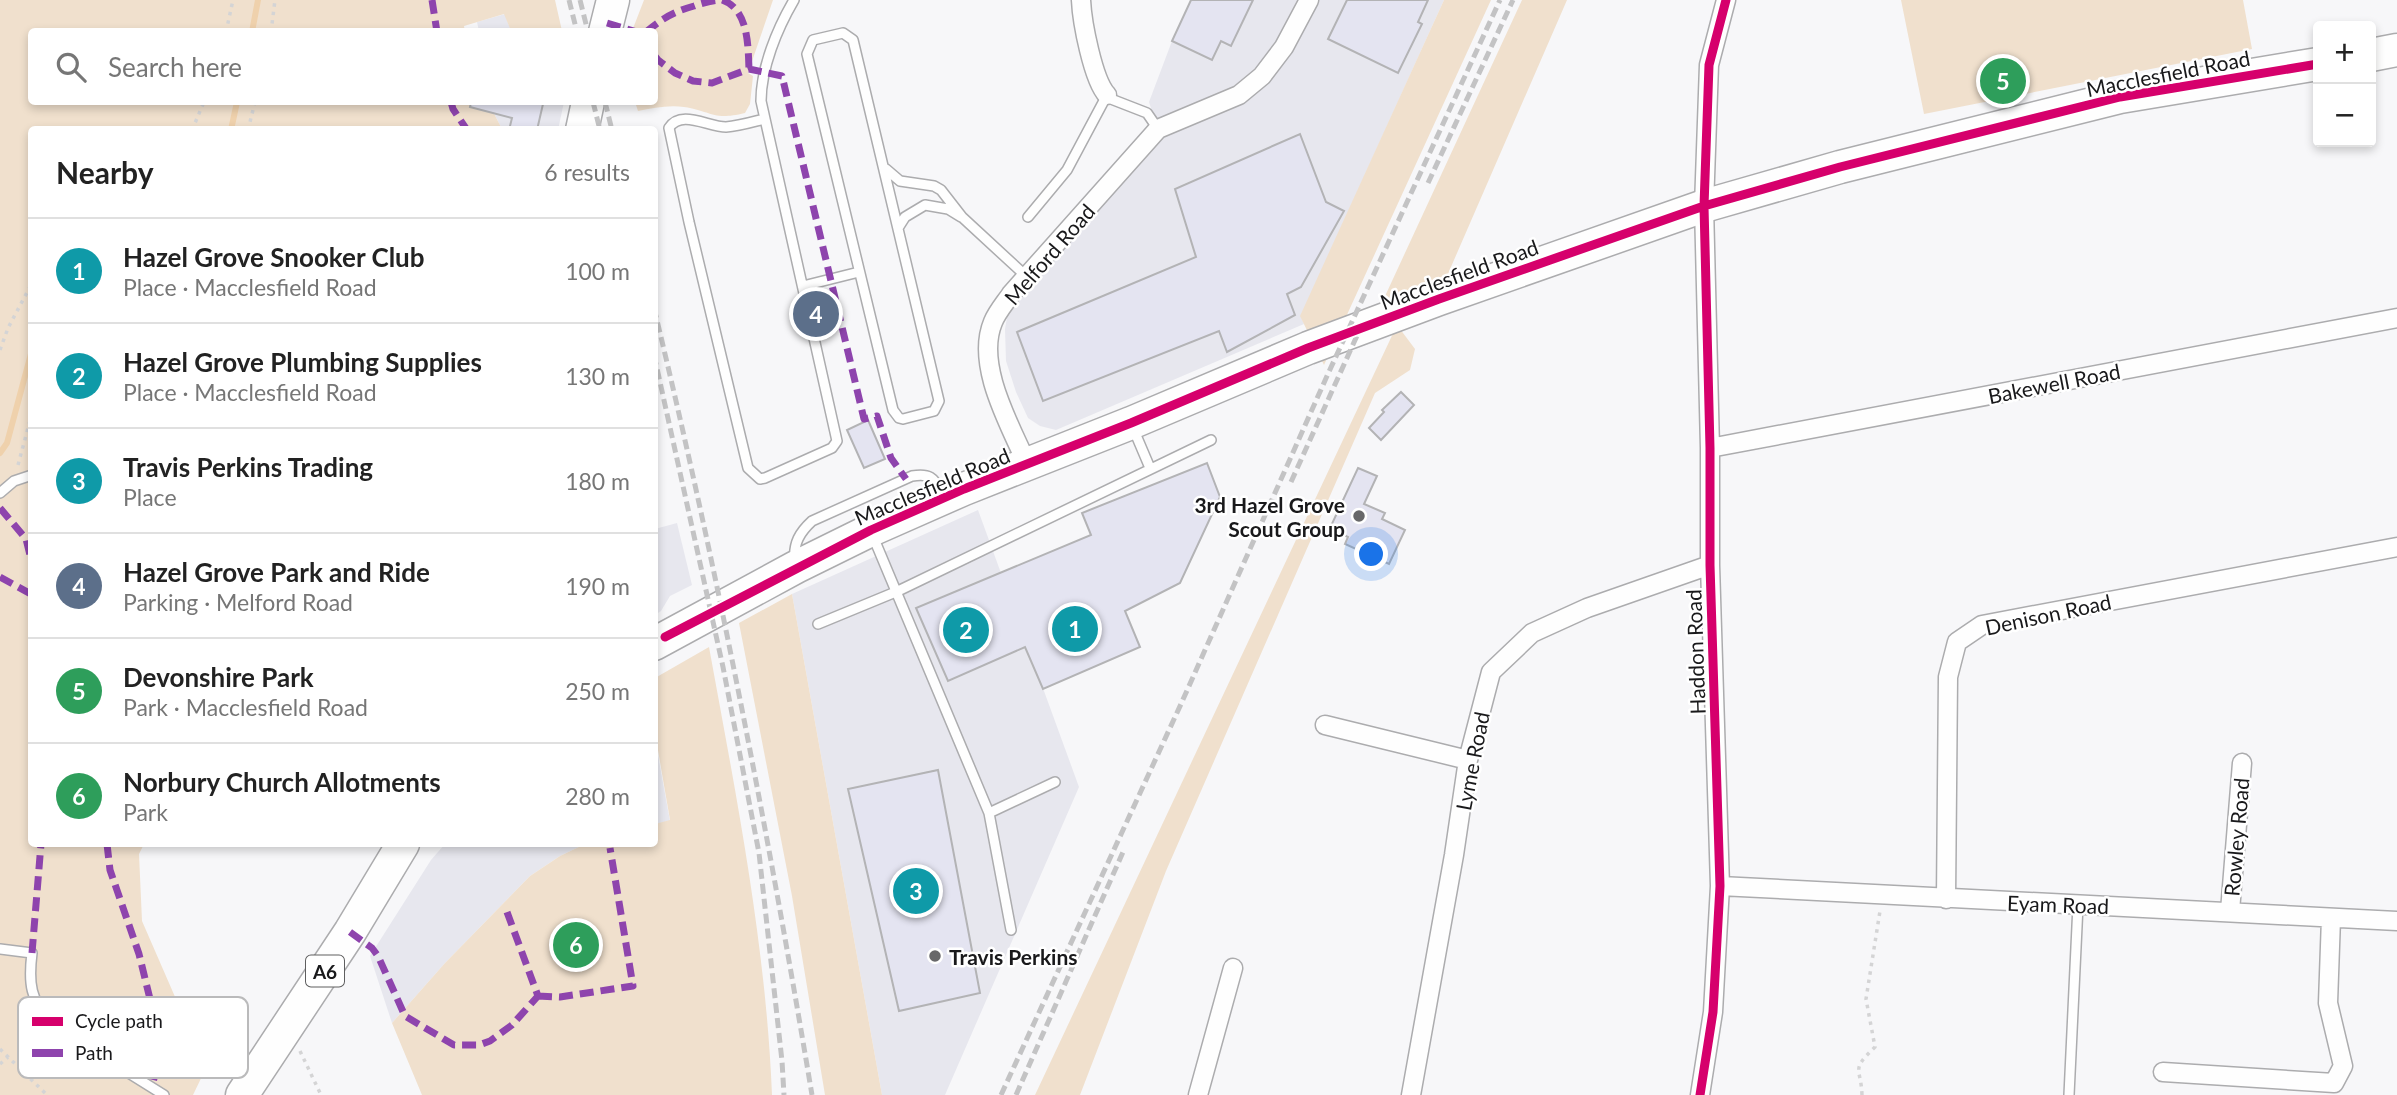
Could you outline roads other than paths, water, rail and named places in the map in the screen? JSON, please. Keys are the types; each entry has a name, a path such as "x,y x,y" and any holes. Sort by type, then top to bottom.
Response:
{"highway":[{"path":"606,28 614,0"},
{"path":"2376,54 2397,50"},
{"name":"Macclesfield Road","path":"660,636 871,530 1308,348 1704,206 1840,167 2120,97 2313,65"},
{"path":"583,126 587,105"},
{"name":"A6","path":"242,1095 350,932 401,847"}],"street":[{"path":"1081,0 1087,40 1098,78 1107,95"},
{"name":"Melford Road","path":"1027,464 997,395 989,364 992,323 1010,294 1158,129 1177,113 1239,95 1262,76 1284,47 1308,0"},
{"name":"Haddon Road","path":"1700,1095 1713,1012 1720,886 1710,565 1704,206 1709,65 1726,0"},
{"name":"Bakewell Road","path":"1710,448 2397,318"},
{"name":"Denison Road","path":"1946,899 1948,677 1957,642 1982,625 2397,547"},
{"name":"Lyme Road","path":"1411,1095 1452,869 1468,760 1491,672 1532,633 1587,608 1710,565"},
{"path":"1325,725 1468,760"},
{"name":"Rowley Road","path":"2230,911 2242,763"},
{"name":"Eyam Road","path":"1720,886 2397,921"},
{"path":"2163,1072 2334,1083 2343,1066 2328,1003 2331,918"},
{"path":"1198,1095 1233,968"}],"lane":[{"path":"764,119 727,127 684,119 677,120 669,128 748,468 760,479 832,447 837,440 761,101 763,79 780,29 794,0"},
{"path":"843,33 853,40 884,167 939,401 934,411 903,419 895,414 807,54 813,40 843,33"},
{"path":"1028,217 1067,170 1107,95 1147,113 1158,129"},
{"path":"884,167 900,181 934,186 941,190 962,217 1027,277"},
{"path":"898,228 905,217 925,205 948,209 962,217"},
{"path":"803,286 859,272"},
{"path":"1131,423 1150,468"},
{"path":"817,624 898,591 1211,440"},
{"path":"796,567 795,543 812,521 912,476 925,474 933,477 944,498"},
{"path":"0,493 14,481 28,476"},
{"path":"871,530 989,813 1011,930"},
{"path":"989,813 1055,782"},
{"path":"2069,1095 2078,905"},
{"path":"0,949 32,953 29,979 33,997"},
{"path":"137,1078 164,1095"}],"waterway":[{"path":"253,28 258,0"},
{"path":"232,126 236,105"},
{"path":"0,453 7,443 28,365"}],"railway":[{"path":"569,0 576,28"},
{"path":"580,0 587,28"},
{"path":"1001,1095 1500,0"},
{"path":"1428,183 1513,0"},
{"path":"594,105 599,126"},
{"path":"606,105 611,126"},
{"path":"658,325 740,700 812,1095"},
{"path":"1291,482 1360,329"},
{"path":"658,373 723,667 759,853 784,1095"},
{"path":"1016,1095 1123,852"}],"place":[{"name":"Devonshire Park","path":"2003,81"},
{"name":"Hazel Grove Park and Ride","path":"816,314"},
{"name":"3rd Hazel Grove Scout Group","path":"1359,516"},
{"name":"Hazel Grove Snooker Club","path":"1075,629"},
{"name":"Hazel Grove Plumbing Supplies","path":"966,630"},
{"name":"Travis Perkins Trading","path":"916,891"},
{"name":"Norbury Church Allotments","path":"576,945"},
{"name":"Travis Perkins","path":"935,956"}]}
